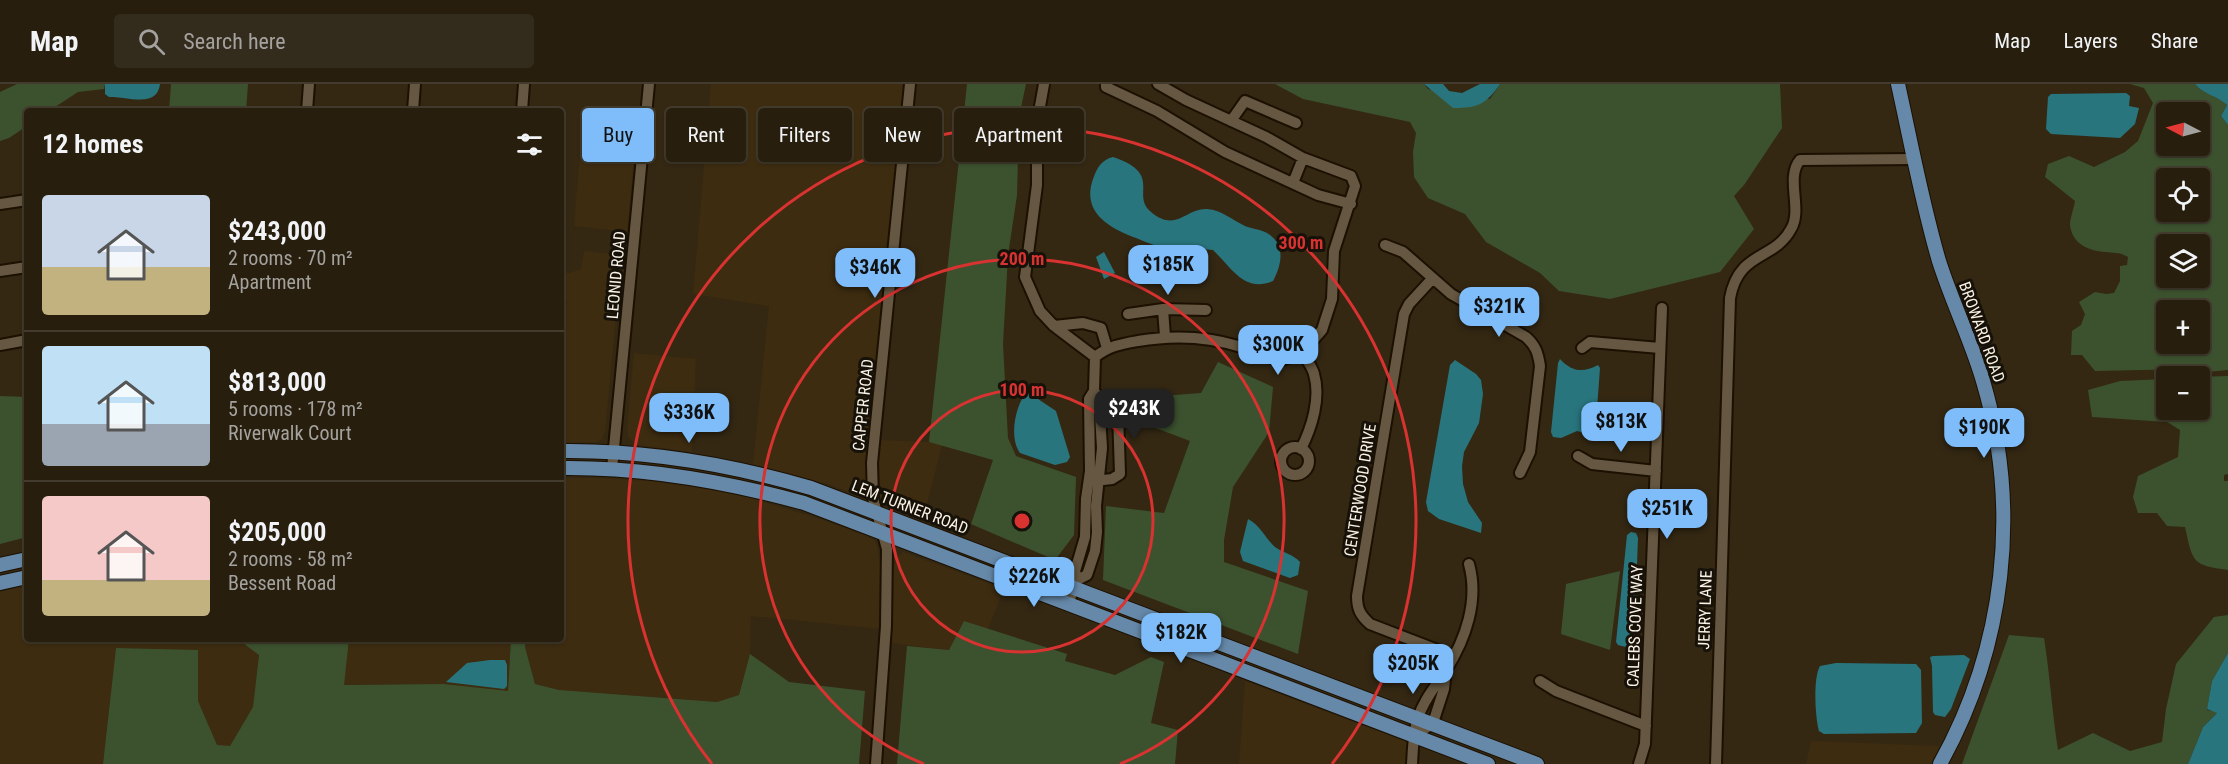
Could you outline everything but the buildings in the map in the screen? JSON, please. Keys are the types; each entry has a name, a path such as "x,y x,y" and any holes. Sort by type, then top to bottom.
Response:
{"main road":[{"name":"BROWARD ROAD","path":"1898,84 1940,262 1972,349 1990,408 1998,449 2004,503 2001,577 1992,628 1966,712 1940,764"},
{"name":"LEM TURNER ROAD","path":"564,451 614,452 681,458 750,471 811,488 1076,584 1528,762"},
{"name":"LEM TURNER ROAD","path":"564,468 612,469 690,477 804,503 1488,764"},
{"path":"0,565 24,560"},
{"path":"0,583 24,578"},
{"path":"1244,671 1250,654"}],"street":[{"path":"307,108 309,84"},
{"path":"413,108 415,84"},
{"path":"522,108 524,84"},
{"name":"LEONID ROAD","path":"612,469 649,84"},
{"name":"CAPPER ROAD","path":"876,764 886,626 887,549 873,498 872,463 910,84"},
{"path":"1044,84 1037,123 1037,185 1025,278 1040,311 1054,326 1095,357"},
{"path":"1107,84 1106,87 1157,111 1225,152 1318,195 1351,204"},
{"path":"1095,357 1107,348 1165,336 1208,338 1251,349 1279,361 1302,352 1322,330 1332,299 1334,251 1355,186 1351,176 1303,158 1158,84"},
{"path":"1231,121 1245,101 1296,123"},
{"path":"1293,183 1303,158"},
{"name":"JERRY LANE","path":"1716,764 1730,298 1736,278 1742,268 1779,243 1792,228 1796,207 1794,172 1800,160 1915,159"},
{"path":"0,204 24,200"},
{"path":"1385,245 1404,252 1451,294 1526,337 1535,345 1539,354 1540,366 1530,452 1520,473"},
{"path":"0,271 24,267"},
{"name":"CENTERWOOD DRIVE","path":"1432,279 1409,304 1404,314 1357,596 1357,608 1361,616 1370,624 1453,656"},
{"name":"CALEBS COVE WAY","path":"1639,764 1645,744 1646,726 1662,308"},
{"path":"1163,309 1165,336"},
{"path":"1128,315 1163,309 1206,310"},
{"path":"1054,326 1083,322 1101,328 1107,348"},
{"path":"0,345 24,341"},
{"path":"1582,348 1590,342 1660,348"},
{"path":"1301,449 1313,418 1316,395 1314,373 1302,352"},
{"path":"1095,357 1096,394"},
{"path":"1068,604 1076,584 1075,571 1085,537 1086,499 1094,481 1089,399 1096,394"},
{"path":"1094,481 1112,479 1120,474 1118,412 1115,400 1096,394"},
{"path":"1578,456 1592,464 1656,471"},
{"path":"1412,764 1418,718 1431,689 1446,670 1470,617 1474,580 1469,564"},
{"path":"1414,736 1432,723 1444,689 1446,670"},
{"path":"1540,681 1556,691 1646,726"}],"shaded area":[{"path":"711,84 914,84 912,108 864,108 864,162 906,162 879,440 929,442 942,445 923,520 828,484 753,464 769,306 693,294 704,162 746,162 746,108 709,108"},
{"path":"580,153 582,153 582,162 634,162 627,232 574,226"},
{"path":"584,251 624,255 605,431 602,439 597,442 564,443 564,323 567,300 564,300 564,273 581,269"},
{"path":"634,353 696,359 692,452 638,445 629,438 627,428"},
{"path":"564,478 650,481 747,497 817,518 869,537 877,546 880,564 881,629 751,616 750,654 739,695 717,702 559,690 535,684 526,642 564,642"},
{"path":"903,552 1004,589 988,629 964,621 949,650 890,643 893,568 897,557"},
{"path":"24,587 24,642 244,642 259,654 253,707 230,746 217,746 198,701 198,650 116,648 103,764 0,764 0,592"},
{"path":"349,642 511,642 508,692 444,684 343,685"},
{"path":"1245,681 1409,743 1407,764 1239,764"},
{"path":"1811,741 1940,746 1930,764 1806,764"}],"green space":[{"path":"17,84 105,84 104,89 78,92 54,108 24,108 24,128 0,141 0,92"},
{"path":"171,84 248,84 246,108 169,108"},
{"path":"967,84 1026,84 1021,108 964,108"},
{"path":"1275,84 1424,84 1428,89 1490,99 1500,84 1780,84 1782,128 1744,185 1734,196 1754,229 1720,272 1610,299 1559,291 1540,273 1486,242 1465,214 1428,198 1414,177 1413,152 1416,133 1410,122 1303,99"},
{"path":"2130,84 2195,84 2202,91 2227,105 2221,116 2228,125 2228,370 2210,372 2210,366 2156,366 2156,370 2095,371 2082,355 2071,355 2072,331 2081,325 2085,314 2079,302 2095,292 2114,293 2120,281 2120,266 2127,265 2128,257 2119,253 2093,250 2078,242 2071,232 2070,225 2075,201 2045,177 2048,164 2069,156 2094,167 2125,152 2138,141 2153,103 2144,88"},
{"path":"959,162 1018,162 1017,195 1008,255 1003,344 1008,438 1016,456 1076,477 1074,535 1055,560 971,524 993,460 929,442"},
{"path":"1218,362 1273,387 1269,432 1233,487 1224,540 1224,562 1308,591 1298,654 1103,580 1106,506 1164,513 1190,441 1145,424 1149,397 1201,393"},
{"path":"2228,376 2228,474 2224,475 2224,481 2228,481 2228,570 2207,566 2196,560 2190,548 2185,527 2167,526 2157,513 2138,513 2133,497 2138,476 2178,457 2180,430 2167,422 2092,417 2088,390 2120,381 2156,379 2156,420 2210,420 2210,377"},
{"path":"0,396 24,397 24,538 0,544"},
{"path":"1620,571 1610,650 1561,634 1566,584"},
{"path":"2228,615 2228,653 2212,681 2207,710 2218,712 2203,727 2188,764 1962,764 2009,635 2044,638 2058,750 2093,733 2130,751 2162,742 2166,709 2176,664 2214,617"},
{"path":"964,621 1067,654 1065,661 1115,675 1151,657 1164,662 1151,723 1178,730 1175,764 897,764 907,646 949,650"},
{"path":"349,642 344,685 444,684 508,691 511,642 526,642 535,684 559,690 717,702 739,695 750,654 789,682 865,691 859,764 103,764 116,648 198,650 198,701 217,745 230,746 253,707 259,655 243,643"}],"water":[{"path":"105,84 160,84 158,92 153,96 140,100 109,97 105,94"},
{"path":"1424,84 1443,84 1449,91 1462,93 1480,84 1500,84 1490,97 1480,104 1453,108"},
{"path":"2195,84 2228,84 2228,125 2221,116 2227,105 2202,91"},
{"path":"2126,93 2130,96 2129,106 2139,108 2135,124 2120,138 2051,134 2046,129 2048,97 2051,94"},
{"path":"1113,157 1138,170 1142,177 1145,205 1160,218 1174,220 1207,209 1222,213 1273,238 1280,249 1280,261 1273,281 1254,284 1239,277 1213,250 1162,247 1126,234 1100,218 1094,210 1090,191 1093,179 1102,162"},
{"path":"1104,252 1115,273 1104,279 1096,257"},
{"path":"1560,359 1573,369 1583,370 1598,365 1600,368 1595,436 1577,431 1561,438 1553,437 1551,432"},
{"path":"1455,360 1481,380 1483,394 1479,423 1464,452 1462,466 1463,484 1468,502 1482,523 1481,533 1439,519 1428,511 1426,502 1450,365"},
{"path":"1029,393 1056,411 1070,457 1067,462 1055,465 1020,453 1014,431 1016,415 1021,400 1025,394"},
{"path":"1248,519 1275,547 1300,562 1298,575 1290,578 1243,561 1240,552"},
{"path":"1631,532 1636,533 1638,538 1634,644 1630,648 1618,645 1616,642 1627,535"},
{"path":"2228,653 2228,764 2188,764 2203,727 2217,713 2207,709 2212,681"},
{"path":"1964,655 1970,659 1951,709 1945,717 1935,715 1930,657"},
{"path":"505,660 507,686 504,689 446,682 467,663"},
{"path":"1836,663 1916,664 1921,670 1922,723 1916,733 1824,734 1819,731 1816,717 1816,679 1820,666"}]}
